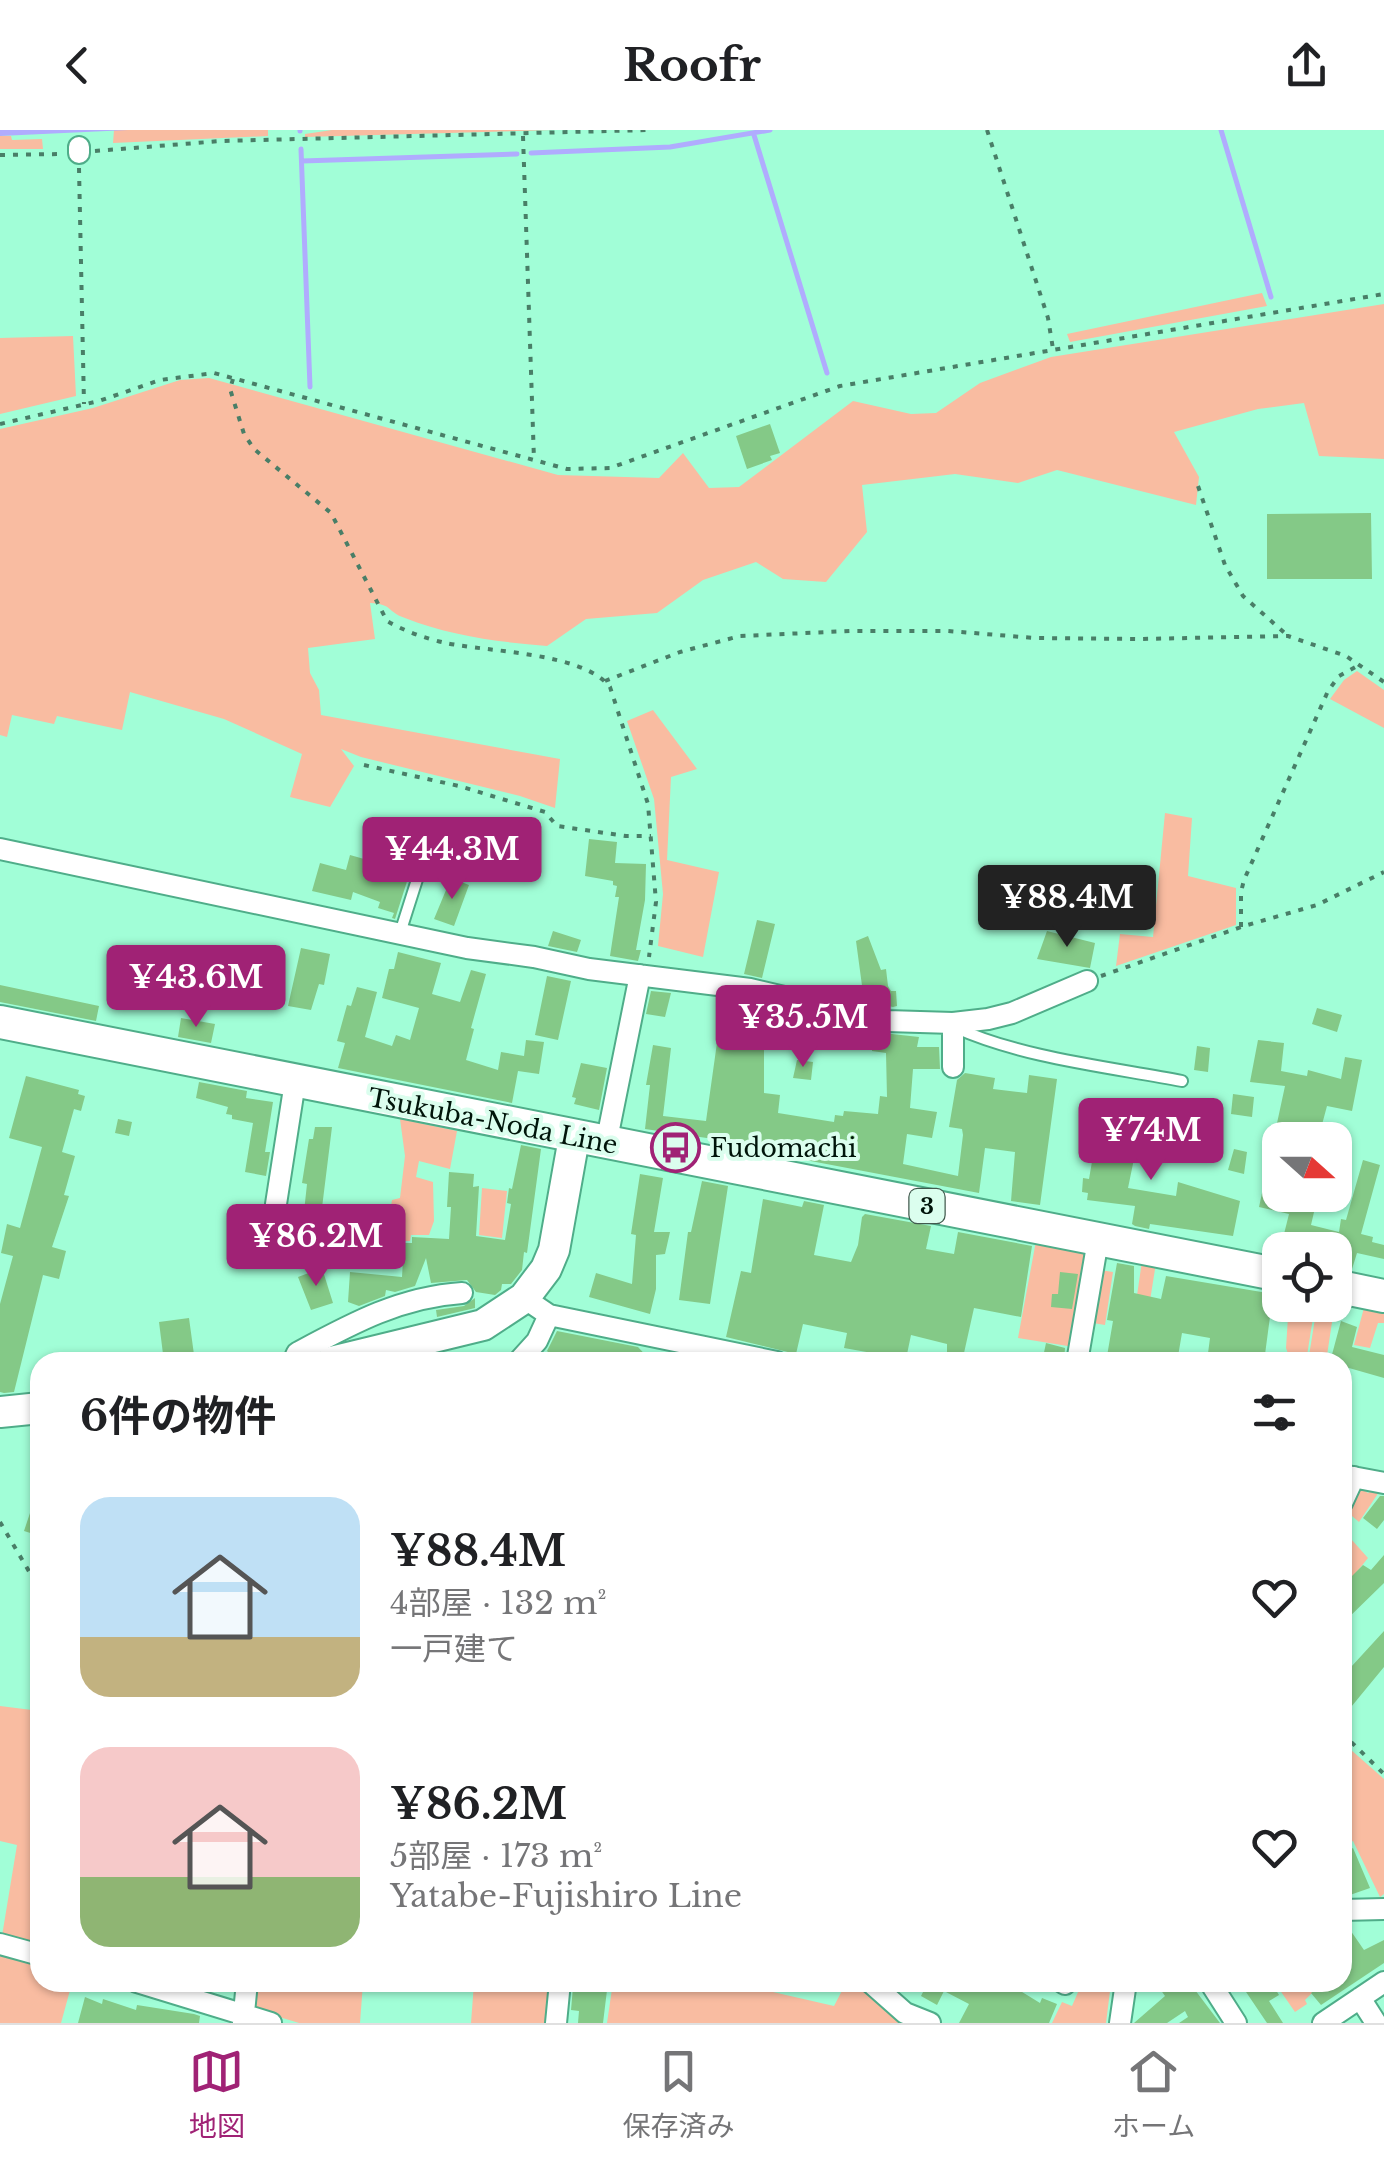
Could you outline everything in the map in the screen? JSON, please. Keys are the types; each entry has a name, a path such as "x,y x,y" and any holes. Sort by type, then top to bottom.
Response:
{"main road":[{"name":"Tsukuba-Noda Line","path":"0,1022 1262,1272"},
{"path":"372,1352 483,1325 537,1307 590,1141"},
{"path":"1352,1289 1384,1296"},
{"path":"0,1412 30,1409"}],"street":[{"path":"0,850 400,934 643,976 750,990 887,1022 954,1025 988,1020 1088,980"},
{"path":"590,1141 643,976"},
{"path":"953,1067 954,1025"},
{"path":"276,1204 295,1082"},
{"path":"1079,1352 1098,1240"},
{"path":"297,1352 375,1312 423,1297 462,1293"},
{"path":"527,1352 537,1341 537,1307 698,1352"},
{"path":"1352,1477 1384,1483"},
{"path":"1352,1910 1384,1909"},
{"path":"0,1944 30,1952"},
{"path":"1324,2023 1384,1982"},
{"path":"166,1992 243,2018 271,2023"},
{"path":"243,2018 245,1992"},
{"path":"556,2023 559,1992"},
{"path":"881,1992 905,2013 930,2023"},
{"path":"1120,2023 1125,1992"},
{"path":"1216,1992 1236,2023"},
{"path":"1360,1998 1376,2023"}],"lane":[{"path":"400,934 422,867"},
{"path":"954,1025 994,1042 1182,1081"}],"path":[{"path":"0,155 221,142 648,130"},
{"path":"987,130 1048,318 1053,349"},
{"path":"523,136 534,460"},
{"path":"79,150 84,404"},
{"path":"0,424 181,375 214,373 534,460 568,468 610,468 840,386 1384,294"},
{"path":"234,379 230,389 244,434 254,449 331,512 387,621 446,643 513,651 559,662 605,680 703,644 759,633 948,631 1139,640 1288,636 1317,644 1384,682"},
{"path":"1198,486 1224,565 1243,596 1288,636"},
{"path":"1242,927 1244,880 1302,744 1339,676 1359,665"},
{"path":"605,680 648,804 656,902 643,976"},
{"path":"364,765 458,786 545,812 557,826 651,836"},
{"path":"1088,980 1317,905 1384,872"},
{"path":"0,1522 30,1573"},
{"path":"1352,1742 1384,1774"}],"shaded area":[{"path":"0,130 128,130 0,136"},
{"path":"114,130 268,130 268,136 113,143"},
{"path":"332,130 553,130 305,137"},
{"path":"0,136 11,136 12,140 42,139 43,149 0,149"},
{"path":"1262,293 1267,306 1070,342 1067,334"},
{"path":"1384,304 1384,459 1319,456 1304,403 1258,409 1174,432 1199,477 1196,505 1057,470 1018,483 955,474 862,485 867,532 826,582 783,579 756,562 703,580 657,613 586,619 547,646 457,634 370,603 375,639 308,648 321,715 560,759 555,808 341,749 354,766 330,807 290,797 302,754 224,719 130,692 122,730 57,716 54,724 12,715 7,737 0,735 0,429 93,408 180,380 209,378 558,475 659,478 683,453 709,488 739,487 853,401 911,414 936,413 980,383 1051,357"},
{"path":"73,336 76,396 0,414 0,338"},
{"path":"1357,671 1384,690 1384,728 1330,699 1344,680"},
{"path":"653,710 697,769 671,777 667,860 719,872 703,957 658,946 663,894 654,799 627,721"},
{"path":"1165,813 1192,818 1188,876 1236,888 1236,925 1116,966 1120,934 1153,937"},
{"path":"400,1119 457,1131 450,1169 419,1161 416,1177 433,1182 434,1221 429,1235 411,1235 410,1241 385,1241 392,1200 400,1198 405,1156"},
{"path":"482,1188 507,1191 502,1238 479,1235"},
{"path":"1036,1241 1087,1251 1074,1347 1018,1338"},
{"path":"1142,1261 1156,1263 1145,1332 1132,1330"},
{"path":"1100,1270 1113,1272 1105,1325 1093,1323"},
{"path":"1365,1304 1384,1307 1384,1323 1378,1323 1370,1348 1354,1345"},
{"path":"1288,1322 1312,1322 1308,1352 1287,1352"},
{"path":"1314,1322 1332,1322 1328,1352 1310,1352"},
{"path":"1359,1487 1368,1493 1375,1487 1381,1489 1359,1522 1352,1516 1352,1500"},
{"path":"1352,1540 1368,1558 1352,1578"},
{"path":"0,1706 30,1710 30,1944 2,1936 17,1845 0,1841"},
{"path":"1352,1751 1384,1779 1384,1894 1380,1897 1353,1841"},
{"path":"0,1954 30,1962 30,1992 70,1992 61,2023 0,2023"},
{"path":"253,1992 362,1992 360,2023 299,2023 253,2009"},
{"path":"473,1992 550,1992 546,2023 471,2023"},
{"path":"612,1992 773,1992 834,2006 841,1992 869,1992 910,2023 607,2023"},
{"path":"1078,1992 1110,1992 1106,2023 1052,2023 1062,2002 1072,2006"},
{"path":"1281,1992 1313,1992 1305,2000 1307,2004 1295,2012"}],"building":[{"path":"770,424 780,453 747,469 736,436"},
{"path":"1371,513 1372,579 1267,579 1267,514"},
{"path":"589,839 617,842 615,863 646,864 638,961 610,956 619,897 615,897 617,886 613,881 585,876"},
{"path":"350,855 410,872 395,919 394,913 378,908 380,902 353,892 351,900 312,891 320,863 346,870"},
{"path":"451,878 469,885 454,926 434,919"},
{"path":"757,920 775,924 762,978 744,974"},
{"path":"553,931 581,940 577,952 548,946"},
{"path":"1047,931 1095,943 1090,968 1037,959"},
{"path":"868,936 881,970 886,969 888,986 896,991 897,1006 859,1000 858,994 863,993 856,941"},
{"path":"301,948 330,954 324,985 319,984 311,1010 288,1006"},
{"path":"398,952 441,963 432,994 460,1002 471,970 486,974 466,1060 498,1070 501,1052 524,1056 526,1040 544,1042 539,1074 518,1071 512,1103 338,1068 345,1043 337,1041 347,1005 351,1006 357,987 377,992 365,1037 392,1046 396,1035 410,1040 419,1008 382,998"},
{"path":"547,976 571,981 558,1040 535,1035"},
{"path":"0,985 99,1006 96,1021 0,1002"},
{"path":"651,991 671,993 665,1017 646,1014"},
{"path":"723,1000 744,1002 738,1044 764,1044 764,1093 780,1095 778,1113 834,1122 835,1115 843,1116 844,1111 878,1114 880,1096 887,1097 886,1053 872,1051 874,1032 919,1037 917,1047 939,1047 940,1069 913,1069 910,1108 937,1112 932,1138 907,1134 903,1164 958,1176 962,1129 949,1127 957,1080 965,1073 995,1078 993,1089 1027,1093 1029,1075 1057,1079 1040,1205 1011,1201 1015,1152 985,1148 979,1193 748,1149 748,1144 645,1129 650,1085 646,1085 653,1045 671,1048 663,1116 706,1121"},
{"path":"1317,1008 1342,1015 1337,1032 1312,1024"},
{"path":"181,1018 215,1024 211,1043 178,1037"},
{"path":"1258,1040 1284,1043 1281,1071 1307,1076 1308,1070 1341,1079 1345,1057 1362,1060 1352,1111 1327,1106 1323,1122 1277,1122 1285,1086 1250,1082"},
{"path":"1197,1046 1210,1048 1208,1072 1194,1070"},
{"path":"797,1060 813,1062 811,1080 793,1078"},
{"path":"581,1063 607,1068 599,1110 574,1104 576,1098 572,1097"},
{"path":"26,1076 79,1090 78,1094 85,1096 81,1111 74,1109 62,1152 75,1156 64,1195 69,1196 52,1247 66,1251 59,1279 43,1275 14,1392 4,1393 0,1392 0,1304 13,1256 1,1253 7,1224 20,1228 42,1147 9,1138"},
{"path":"199,1082 247,1091 246,1098 273,1102 265,1152 270,1152 266,1176 245,1172 253,1123 232,1119 232,1115 226,1114 228,1107 196,1098"},
{"path":"1233,1094 1254,1097 1252,1117 1231,1114"},
{"path":"1100,1115 1151,1127 1152,1122 1168,1125 1164,1153 1152,1150 1150,1157 1135,1154 1128,1188 1176,1196 1178,1182 1240,1201 1233,1236 1150,1224 1149,1229 1135,1226 1135,1206 1087,1200 1088,1193 1082,1192 1083,1178 1089,1179"},
{"path":"118,1119 132,1122 129,1136 115,1133"},
{"path":"315,1127 332,1127 318,1240 323,1241 321,1256 291,1252 294,1224 301,1226 303,1221 307,1184 302,1183 309,1139 313,1139"},
{"path":"521,1145 541,1149 527,1253 524,1252 522,1270 511,1284 502,1284 495,1295 476,1292 467,1280 431,1283 426,1258 415,1286 395,1292 386,1290 385,1296 359,1306 348,1302 350,1272 402,1277 404,1243 412,1243 412,1237 449,1239 449,1172 474,1174 473,1187 479,1186 476,1236 505,1240 511,1204 507,1203 509,1188 512,1189"},
{"path":"1234,1149 1247,1152 1244,1174 1228,1170"},
{"path":"1363,1160 1380,1165 1361,1234 1384,1245 1384,1259 1357,1253 1352,1269 1352,1232 1339,1232 1341,1219 1346,1220 1352,1212"},
{"path":"640,1174 663,1178 654,1232 670,1232 665,1254 656,1255 656,1289 650,1314 589,1297 596,1273 632,1284 636,1235 631,1234"},
{"path":"702,1181 728,1186 710,1304 679,1300 688,1232"},
{"path":"763,1199 802,1207 804,1201 824,1205 814,1255 851,1262 865,1214 931,1226 926,1249 954,1254 958,1232 1032,1246 1021,1317 974,1308 964,1352 947,1352 947,1344 911,1335 907,1352 867,1352 844,1348 847,1333 803,1324 796,1352 726,1337 741,1271 751,1273"},
{"path":"1280,1212 1314,1212 1311,1225 1339,1232 1284,1232 1289,1214"},
{"path":"1117,1263 1134,1266 1134,1293 1161,1299 1166,1276 1262,1292 1262,1322 1269,1322 1265,1352 1208,1352 1210,1338 1182,1333 1179,1352 1108,1352 1113,1321 1107,1320"},
{"path":"322,1268 333,1303 311,1310 298,1277"},
{"path":"1060,1272 1078,1274 1072,1309 1051,1307 1052,1294 1058,1294"},
{"path":"475,1298 475,1308 437,1317 436,1310 464,1306"},
{"path":"189,1318 194,1352 163,1352 159,1322"},
{"path":"1341,1322 1357,1327 1352,1347 1384,1355 1384,1378 1352,1369 1352,1352 1333,1352"},
{"path":"557,1331 638,1347 643,1352 548,1352"},
{"path":"1046,1343 1065,1348 1065,1352 1044,1352"},
{"path":"1384,1496 1384,1520 1377,1529 1363,1518"},
{"path":"1384,1555 1384,1583 1352,1614 1352,1576 1363,1565 1371,1570"},
{"path":"1384,1631 1384,1667 1352,1706 1352,1666"},
{"path":"1352,1848 1370,1888 1352,1894"},
{"path":"1352,1933 1364,1950 1384,1940 1384,1963 1352,1984"},
{"path":"573,1992 607,1992 603,2023 578,2023 579,2011 571,2010"},
{"path":"923,1992 944,1992 937,2005 921,1996"},
{"path":"946,1992 1022,1992 1040,2003 1042,1998 1057,2004 1049,2023 959,2023 969,2004"},
{"path":"1162,1992 1197,1992 1220,2023 1179,2023 1188,2017 1185,2011 1167,2023 1134,2023 1165,1996"},
{"path":"1246,1992 1277,1992 1279,1995 1269,2001 1283,2023 1267,2023"},
{"path":"1312,1992 1340,1992 1321,2005"},
{"path":"85,1997 136,2010 137,2005 194,2014 200,2016 199,2023 78,2023"}],"waterway":[{"path":"531,153 670,147 770,130"},
{"path":"1221,130 1271,297"},
{"path":"754,135 827,373"},
{"path":"301,149 310,387"},
{"path":"302,161 517,154"}],"place":[{"name":"Fudomachi","path":"675,1148"}]}
